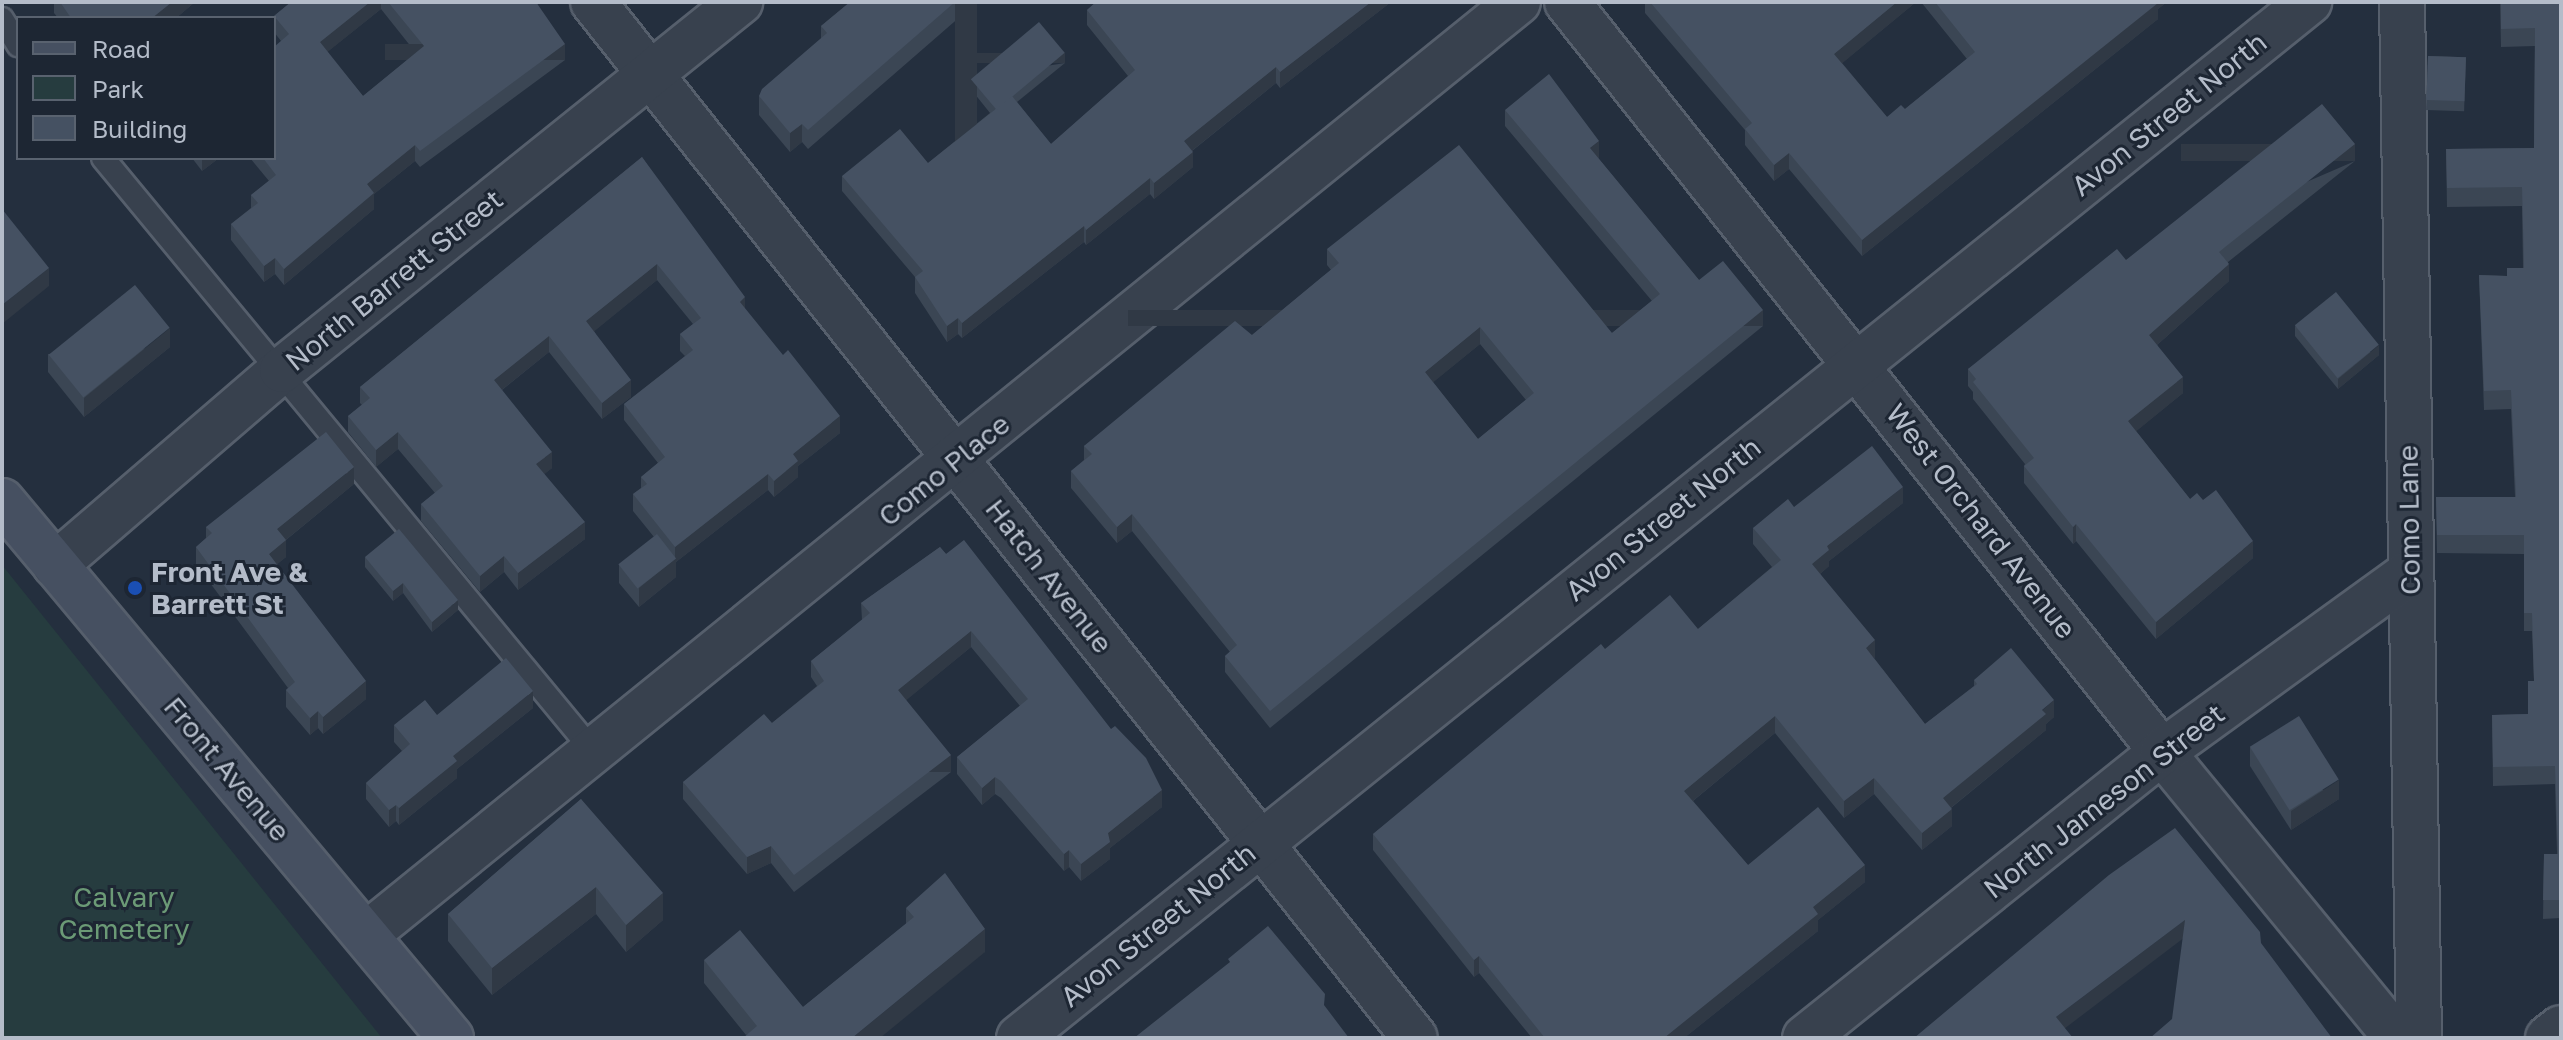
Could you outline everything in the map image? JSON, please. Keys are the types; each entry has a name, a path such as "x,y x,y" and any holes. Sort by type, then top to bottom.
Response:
{"street":[{"name":"Hatch Avenue","path":"593,2 1415,1038"},
{"name":"North Barrett Street","path":"55,565 282,370 740,2"},
{"name":"Como Place","path":"367,934 592,750 958,460 1518,2"},
{"name":"West Orchard Avenue","path":"1567,2 2162,752 2397,1038"},
{"name":"Avon Street North","path":"1019,1038 2309,2"},
{"name":"Como Lane","path":"2402,2 2419,1038"},
{"name":"Front Avenue","path":"2,501 451,1038"},
{"name":"North Jameson Street","path":"1805,1038 2162,752 2409,573"},
{"path":"2548,1038 2561,1028"}],"lane":[{"path":"2,19 16,42"},
{"path":"105,160 282,370 592,750"}],"green space":[{"name":"Calvary Cemetery","path":"2,565 382,1038 2,1038"}],"building":[{"path":"60,2 172,2 154,16 70,16"},
{"path":"291,2 370,2 320,42 363,96 424,46 388,2 536,2 565,44 420,151 415,145 367,184 374,193 284,269 275,258 264,266 231,224 258,203 251,195 276,175 265,160 276,160 276,45 289,34 274,16"},
{"path":"850,2 955,2 808,130 802,124 790,133 759,96 762,89 827,33 821,26"},
{"path":"1096,2 1371,2 1280,72 1276,67 1184,141 1193,152 1154,183 1150,178 962,323 958,318 947,326 915,277 923,271 842,176 900,129 928,163 1012,96 1051,144 1135,70 1087,10"},
{"path":"1650,2 1897,2 1834,54 1887,117 1901,105 1905,109 1975,52 1935,2 2158,3 1862,240 1789,153 1774,165 1745,129 1752,123"},
{"path":"2501,2 2561,2 2561,900 2543,900 2544,854 2558,854 2555,766 2493,767 2492,715 2528,714 2528,681 2534,681 2532,613 2524,613 2524,535 2437,535 2436,497 2516,497 2511,390 2484,391 2479,275 2507,276 2507,268 2524,268 2522,187 2447,188 2446,149 2534,148 2535,28 2501,29"},
{"path":"1039,22 1065,53 997,110 971,79"},
{"path":"2428,56 2466,57 2464,101 2426,100"},
{"path":"1549,74 1599,141 1590,148 1699,280 1723,261 1763,310 1270,711 1225,656 1237,645 1132,514 1117,527 1071,471 1092,454 1084,446 1235,321 1252,335 1339,263 1327,249 1459,145 1612,333 1660,294 1505,110","holes":["1480,327 1534,393 1478,439 1425,372"]},
{"path":"2322,104 2355,144 2219,252 2229,264 2149,335 2183,377 2128,421 2190,499 2197,493 2203,500 2216,490 2253,541 2156,622 2024,466 2034,458 1973,382 1976,379 1968,369 2117,249 2126,260"},
{"path":"642,157 745,297 740,302 783,355 788,350 840,416 793,454 798,461 774,481 768,474 675,547 633,494 647,484 641,477 665,457 624,404 693,350 680,334 701,318 657,264 586,321 631,380 602,403 549,336 494,380 552,452 536,464 585,522 518,573 504,556 480,576 421,504 443,486 398,432 376,450 348,416 370,398 360,387"},
{"path":"2,209 49,268 2,305"},
{"path":"135,285 170,328 83,398 49,355"},
{"path":"2336,292 2379,345 2338,378 2295,325"},
{"path":"326,432 354,467 277,529 286,540 269,554 366,681 323,717 318,711 310,718 286,690 295,682 196,547 212,533 206,527"},
{"path":"1872,446 1903,487 1827,546 1829,550 1812,564 1875,640 1866,648 1925,724 1977,684 1974,680 2011,648 2054,700 2042,710 2046,714 1943,798 1952,809 1922,833 1874,778 1844,801 1775,716 1684,791 1748,865 1818,807 1865,865 1813,907 1818,914 1664,1038 1545,1038 1479,956 1474,960 1373,834 1601,644 1605,649 1670,595 1698,629 1781,560 1753,528 1788,499 1794,507"},
{"path":"399,529 458,600 432,622 403,583 393,591 365,557"},
{"path":"657,534 676,558 637,589 618,564"},
{"path":"964,540 1111,729 1115,726 1146,758 1162,790 1108,833 1110,842 1081,864 1069,850 1064,854 1001,781 995,777 982,788 957,757 1028,699 971,631 898,690 951,755 794,875 771,846 747,857 683,782 764,714 772,723 824,681 811,661 870,613 861,603 940,547 946,554"},
{"path":"506,658 533,691 453,756 457,761 399,808 396,805 389,810 366,783 410,744 394,725 425,700 437,715"},
{"path":"2299,716 2339,780 2290,810 2250,747"},
{"path":"581,799 663,893 626,925 596,887 492,968 448,914"},
{"path":"2175,828 2260,932 2261,943 2332,1038 2150,1038 2172,1019 2185,920 2056,1017 2073,1038 1914,1038 2109,875"},
{"path":"945,873 985,929 852,1038 743,1038 757,1026 704,960 740,930 803,1007 914,917 906,908"},
{"path":"1268,926 1325,994 1324,1005 1349,1038 1134,1038 1230,962 1228,959"}],"place":[{"name":"Front Ave & Barrett St","path":"135,588"}]}
